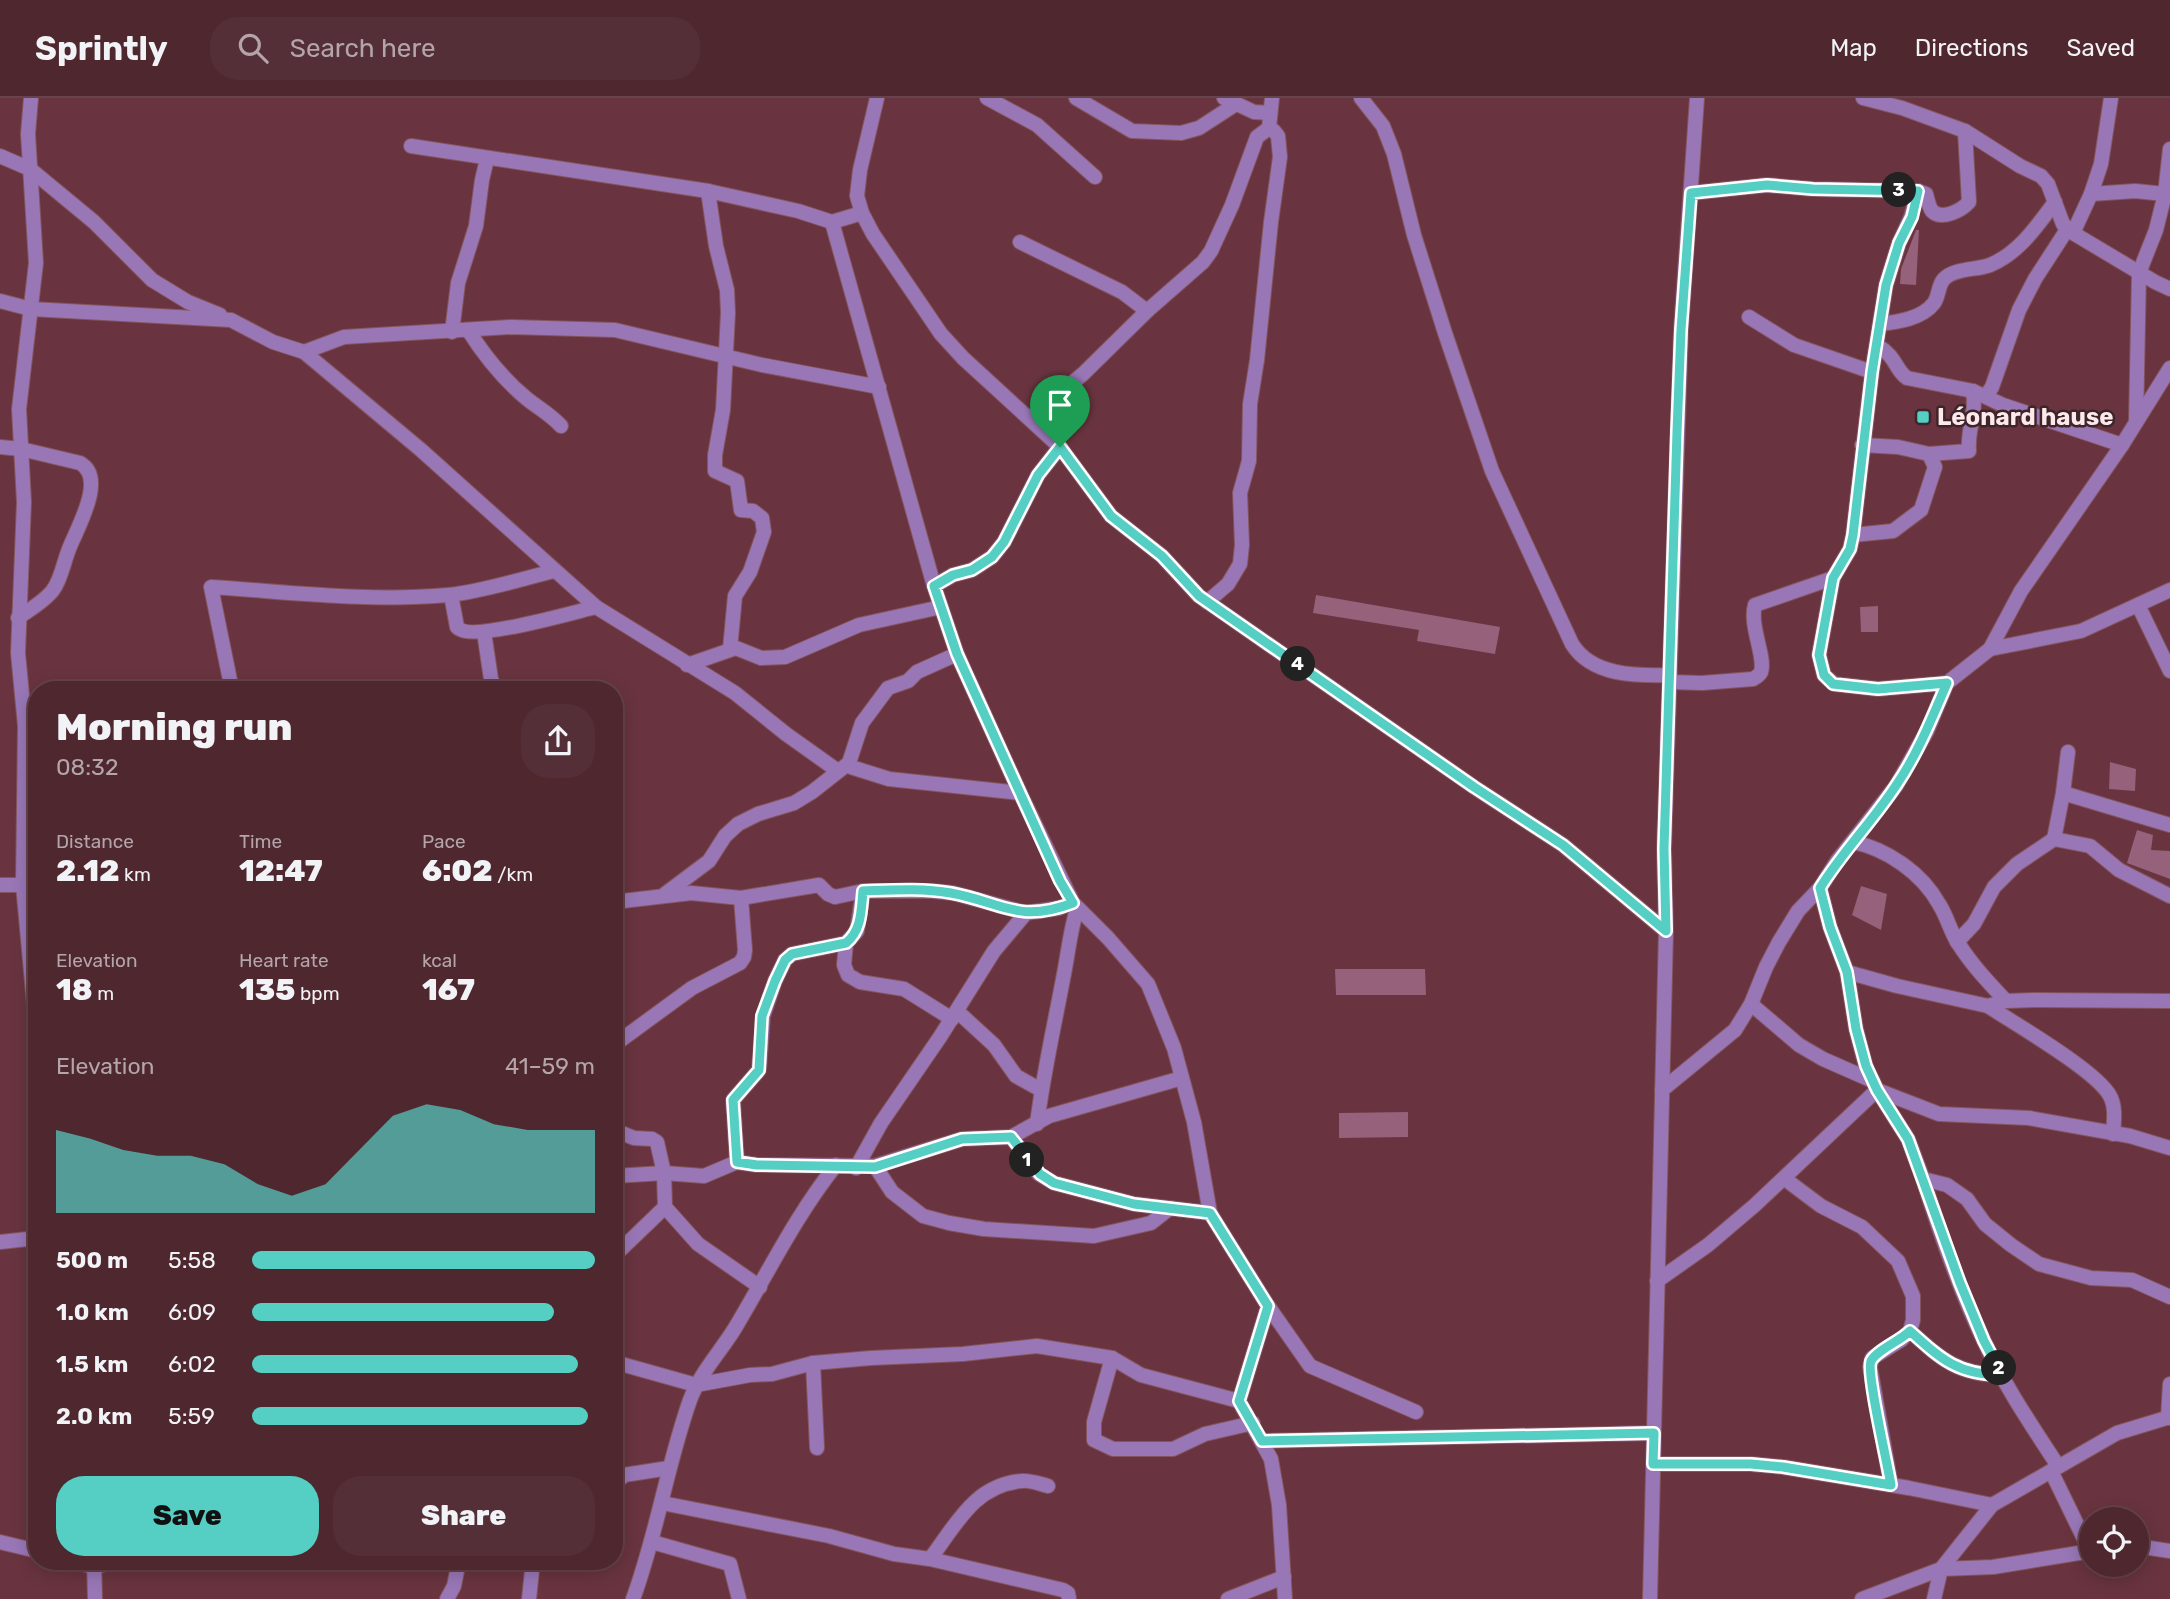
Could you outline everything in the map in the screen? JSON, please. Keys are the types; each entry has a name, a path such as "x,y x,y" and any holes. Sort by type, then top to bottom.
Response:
{"street":[{"path":"28,711 18,653 24,502 19,409 36,263 28,134 31,98"},
{"path":"877,98 857,186 862,213 873,234 942,334 963,358 1060,447 1111,516 1162,556 1207,602 1474,787 1563,845 1666,931"},
{"path":"988,98 1037,125 1095,177"},
{"path":"1076,98 1132,131 1181,133 1199,128 1230,101 1262,114 1271,105"},
{"path":"1361,98 1383,126 1394,154 1422,260 1492,471 1580,657 1618,673 1702,683 1753,679 1761,671 1755,635 1755,605 1833,578"},
{"path":"1650,1599 1666,931 1664,849 1681,330 1697,98"},
{"path":"1863,98 1902,108 1965,131 2041,176 2048,184 2063,224 2070,231 2170,289"},
{"path":"1979,393 1992,387 2019,310 2035,279 2070,231 2091,194 2101,164 2111,98"},
{"path":"1030,418 1083,374 1147,311 1203,262 1211,251 1232,205 1257,137 1269,128 1271,105"},
{"path":"1207,602 1228,584 1240,564 1240,493 1249,461 1250,404 1280,157 1278,136 1269,128"},
{"path":"1691,193 1767,185 1813,189 1918,191 1926,194 1935,212 1956,212 1969,202 1965,131"},
{"path":"411,146 708,191 798,211 832,222 862,213"},
{"path":"2136,423 2139,273 2156,230 2165,194 2170,149"},
{"path":"0,156 30,169 94,222 152,280 188,302 273,342 304,352 421,450 596,607 735,693 786,734 843,767 889,779 1020,793"},
{"path":"452,332 458,283 476,226 482,180 488,159"},
{"path":"708,191 716,246 727,289 727,356 715,471 737,481 741,510 753,511 762,518 764,532 750,572 735,596 730,649"},
{"path":"1918,191 1912,217 1899,243 1886,285 1862,445 1853,535 1850,549 1833,578 1819,655 1824,675 1833,684 1878,689 1947,683"},
{"path":"2091,194 2135,191 2165,194"},
{"path":"1880,324 1900,322 1933,304 1943,279 1950,275 1988,266 2008,256 2029,236 2055,202"},
{"path":"832,222 934,586 957,654 1075,906 1108,938 1148,985 1163,1016 1194,1122 1210,1213 1268,1306 1310,1366 1416,1412"},
{"path":"1020,242 1122,292 1138,301 1147,311"},
{"path":"0,301 31,309 231,320"},
{"path":"1749,317 1794,345 1872,372"},
{"path":"304,352 344,337 540,327 615,330 762,365 879,387"},
{"path":"468,330 498,371 561,426"},
{"path":"1878,346 1895,359 1902,375 1907,378 1979,393 2003,405 2122,445"},
{"path":"1662,1090 1735,1030 1751,1004 1779,942 1798,911 1820,888 1908,766 1927,731 1947,683 1990,649 2021,591 2122,445 2170,368"},
{"path":"1862,445 1898,447 1929,454 1969,451 1969,435 1979,393"},
{"path":"0,447 21,449 80,463 87,467 91,485 83,520 53,590 18,618"},
{"path":"934,586 953,575 972,570 992,557 1004,542 1038,475 1060,447"},
{"path":"1853,535 1893,531 1922,510 1935,467 1929,454"},
{"path":"230,681 211,587 321,596 382,598 451,595 554,571"},
{"path":"1990,649 2081,631 2170,590"},
{"path":"451,595 460,632 484,632 596,607"},
{"path":"2138,605 2165,650 2170,671"},
{"path":"687,664 736,648 761,658 785,657 859,625 941,607"},
{"path":"484,632 492,681"},
{"path":"661,897 709,861 725,836 738,824 758,814 794,803 843,767 862,723 888,688 908,681 917,672 957,654"},
{"path":"2053,839 2068,752"},
{"path":"28,788 23,885 28,926"},
{"path":"2063,793 2170,825"},
{"path":"1957,942 1974,924 1994,887 2017,864 2053,839 2090,846 2119,870 2170,896"},
{"path":"1853,842 1867,845 1903,864 1922,882 1939,903 1957,942 1980,976 2006,1002"},
{"path":"0,885 23,885"},
{"path":"623,901 691,892 741,898 819,885 835,897 863,891 953,893 1026,913 1075,906"},
{"path":"1820,888 1830,927 1847,972 1856,1029 1866,1066 1908,1139 1936,1222 1984,1341 2055,1469 2079,1524"},
{"path":"737,1162 733,1100 759,1070 762,1016 775,981 785,960 792,954 846,943 857,931 863,891"},
{"path":"623,1038 692,988 740,963 745,950 741,898"},
{"path":"1037,1124 1075,906"},
{"path":"856,1168 881,1123 955,1015 994,951 1026,913"},
{"path":"846,943 844,965 848,975 860,982 904,989 955,1015 994,1045 1016,1076 1041,1090"},
{"path":"1847,972 1988,1006 2069,1059 2107,1092 2113,1105 2113,1133"},
{"path":"1988,1006 2006,1002 2170,1001"},
{"path":"1751,1004 1799,1045 1875,1085 1939,1114 2029,1118 2113,1133 2170,1148"},
{"path":"623,1175 664,1173 704,1175 737,1162 757,1165 875,1167 962,1139 1011,1137 1049,1116 1182,1078"},
{"path":"1657,1281 1708,1245 1785,1179 1875,1085"},
{"path":"623,1134 657,1142 664,1173 665,1207 698,1244 760,1287"},
{"path":"1011,1137 1040,1174 1054,1183 1134,1204 1210,1213"},
{"path":"633,1599 652,1542 669,1468 696,1385 727,1342 806,1206 836,1165"},
{"path":"875,1167 892,1192 923,1216 984,1229 1094,1236 1151,1223 1170,1208"},
{"path":"1785,1179 1821,1206 1862,1227 1898,1261 1913,1296 1910,1331 1901,1340 1872,1358 1870,1367 1891,1485"},
{"path":"1923,1179 1947,1185 1966,1199 1984,1224 2039,1264 2091,1278 2132,1280 2170,1297"},
{"path":"623,1247 665,1207"},
{"path":"0,1242 28,1239"},
{"path":"1239,1401 1268,1306"},
{"path":"1910,1331 1933,1353 1949,1363 1978,1375 2002,1375"},
{"path":"623,1365 696,1385 750,1375 772,1374 813,1363 963,1354 1037,1346 1112,1358 1141,1375 1239,1401 1270,1459 1279,1505 1285,1599"},
{"path":"1112,1358 1094,1422 1094,1440 1113,1449 1172,1449 1205,1434 1253,1423"},
{"path":"813,1363 817,1448"},
{"path":"1934,1599 1941,1569 1992,1505 2117,1433 2169,1417 2170,1384"},
{"path":"1262,1441 1654,1433"},
{"path":"1653,1464 1762,1465 1891,1485 1992,1505"},
{"path":"623,1476 669,1468"},
{"path":"930,1559 968,1507 982,1493 1023,1480 1048,1486"},
{"path":"662,1503 829,1536 894,1554 930,1559 1063,1590 1068,1593 1069,1599"},
{"path":"0,1542 28,1549"},
{"path":"652,1542 730,1564 739,1599"},
{"path":"2149,1548 2170,1551"},
{"path":"1862,1599 1941,1569 1993,1567 2079,1553"},
{"path":"94,1570 95,1599"},
{"path":"447,1599 454,1586 457,1570"},
{"path":"529,1599 532,1570"},
{"path":"1228,1599 1284,1577"}],"building":[{"path":"1916,230 1919,230 1916,285 1900,284 1901,269"},
{"path":"1316,595 1500,627 1495,654 1417,641 1419,630 1313,613"},
{"path":"1878,606 1878,632 1861,632 1860,607"},
{"path":"2110,762 2136,769 2135,791 2109,789"},
{"path":"2137,830 2153,835 2151,850 2170,851 2170,879 2127,863"},
{"path":"1861,886 1887,894 1881,930 1852,915"},
{"path":"1335,969 1425,969 1426,995 1336,995"},
{"path":"1408,1112 1408,1137 1339,1138 1339,1113"}],"place":[{"name":"Léonard hause","path":"1923,417"}],"route":[{"path":"1767,185 1877,192 1918,191 1912,217 1899,243 1886,285 1862,445 1853,535 1850,549 1833,578 1819,655 1824,675 1833,684 1878,689 1947,683 1927,731 1896,786 1837,861 1820,888 1830,927 1847,972 1856,1029 1866,1066 1877,1090 1908,1139 1960,1283 1984,1341 2002,1375 1978,1375 1949,1363 1933,1353 1910,1331 1901,1340 1872,1358 1870,1367 1874,1397 1891,1485 1751,1464 1653,1464 1654,1433 1262,1441 1239,1401 1268,1306 1210,1213 1134,1204 1054,1183 1030,1164 1011,1137 962,1139 875,1167 757,1165 737,1162 733,1100 755,1078 759,1070 762,1016 775,981 785,960 792,954 846,943 853,937 859,924 863,891 953,893 1026,913 1073,903 1060,881 957,654 934,586 953,575 972,570 992,557 1004,542 1038,475 1060,447 1111,516 1162,556 1199,596 1474,787 1563,845 1666,931 1664,849 1667,726 1681,330 1691,193 1767,185"}]}
